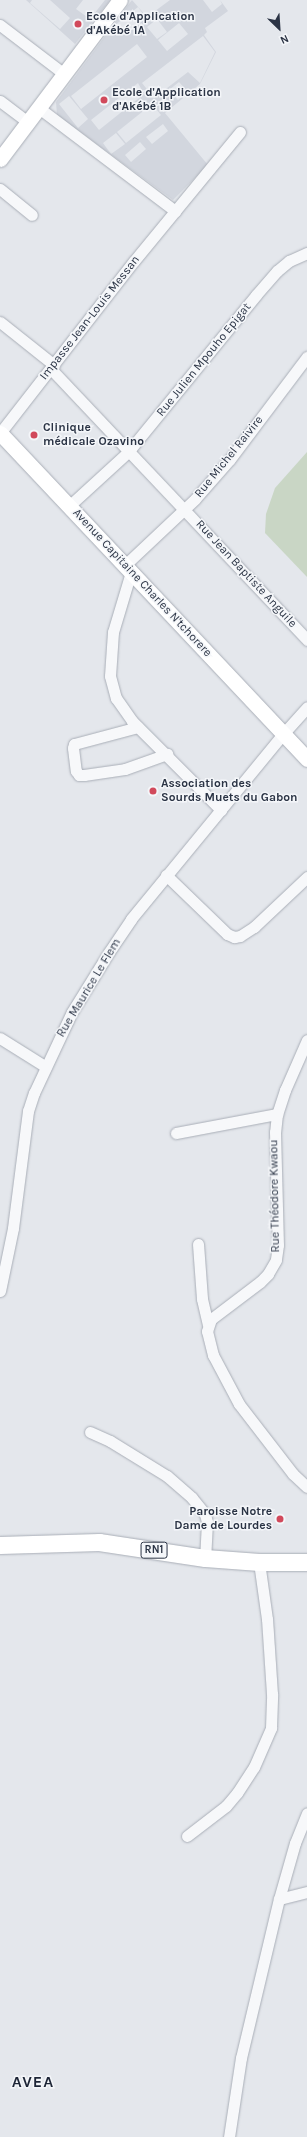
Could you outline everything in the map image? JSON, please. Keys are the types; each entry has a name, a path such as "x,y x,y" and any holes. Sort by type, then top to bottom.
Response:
{"main road":[{"path":"0,159 120,0"},
{"name":"Avenue Capitaine Charles N'tchorere","path":"0,433 307,759"},
{"name":"RN1","path":"0,1544 99,1542 205,1558 259,1562 307,1562"}],"street":[{"path":"0,24 64,74"},
{"path":"0,101 28,122"},
{"path":"39,108 178,207"},
{"name":"Impasse Jean-Louis Messan","path":"0,433 178,207 240,132"},
{"path":"0,189 32,215"},
{"name":"Rue Julien Mpouho Epigat","path":"69,506 128,452 256,295 289,261 307,252"},
{"name":"Rue Jean Baptiste Anguile","path":"0,322 52,367 128,452 184,509 307,640"},
{"name":"Rue Michel Raivire","path":"128,569 230,459 307,357"},
{"path":"128,569 113,632 110,676 116,698 138,727 222,810"},
{"name":"Rue Maurice Le Flem","path":"0,1291 14,1228 28,1111 34,1093 72,1012 108,952 166,876 307,707"},
{"path":"138,727 74,744 73,748 76,771 79,775 125,769 167,754"},
{"path":"166,876 227,934 234,937 240,936 254,926 307,877"},
{"path":"0,1038 46,1067"},
{"name":"Rue Théodore Kwaou","path":"208,1324 216,1314 260,1282 268,1274 276,1260 278,1245 274,1149 277,1114 296,1063 307,1040"},
{"path":"176,1133 277,1114"},
{"path":"198,1244 202,1299 208,1324 207,1338 213,1355 239,1404 293,1474 307,1487"},
{"path":"90,1432 110,1441 167,1476 192,1498 205,1514 207,1522 205,1558"},
{"path":"188,1836 226,1806 237,1793 254,1767 270,1728 272,1694 267,1619 259,1562"},
{"path":"229,2137 241,2058 279,1898 295,1843 307,1813"},
{"path":"279,1898 307,1892"}],"shaded area":[{"name":"Ecole d'Application d'Akébé 1A","path":"26,0 32,0 30,3 60,29 70,18 50,0 83,0 76,9 90,19 105,0 110,0 75,44"},
{"name":"Ecole d'Application d'Akébé 1B","path":"132,0 147,17 170,0 203,0 212,12 222,4 220,0 228,11 205,28 207,32 204,35 216,52 200,84 165,113 208,165 173,200 57,115 56,102","holes":["138,7 146,18 122,36 114,26","157,19 167,32 157,39 147,27","179,23 188,34 167,51 158,40","203,36 215,52 200,83 188,72 154,98 142,83","137,44 147,57 81,109 71,96","179,82 188,92 178,100 169,90","138,83 144,94 99,130 91,120","69,96 88,119 78,128 59,104","152,104 161,115 126,143 117,132","163,124 168,131 152,144 146,137","116,133 125,144 111,154 103,143","140,142 146,149 131,162 125,155"]}],"green space":[{"path":"307,452 307,577 265,533 266,514 275,488"}],"place":[{"name":"Ecole d'Application d'Akébé 1A","path":"78,24"},
{"name":"Ecole d'Application d'Akébé 1B","path":"104,100"},
{"name":"Clinique médicale Ozavino","path":"34,435"},
{"name":"Association des Sourds Muets du Gabon","path":"153,791"},
{"name":"Paroisse Notre Dame de Lourdes","path":"280,1519"}],"district":[{"name":"AVEA","path":"33,2082"}]}
